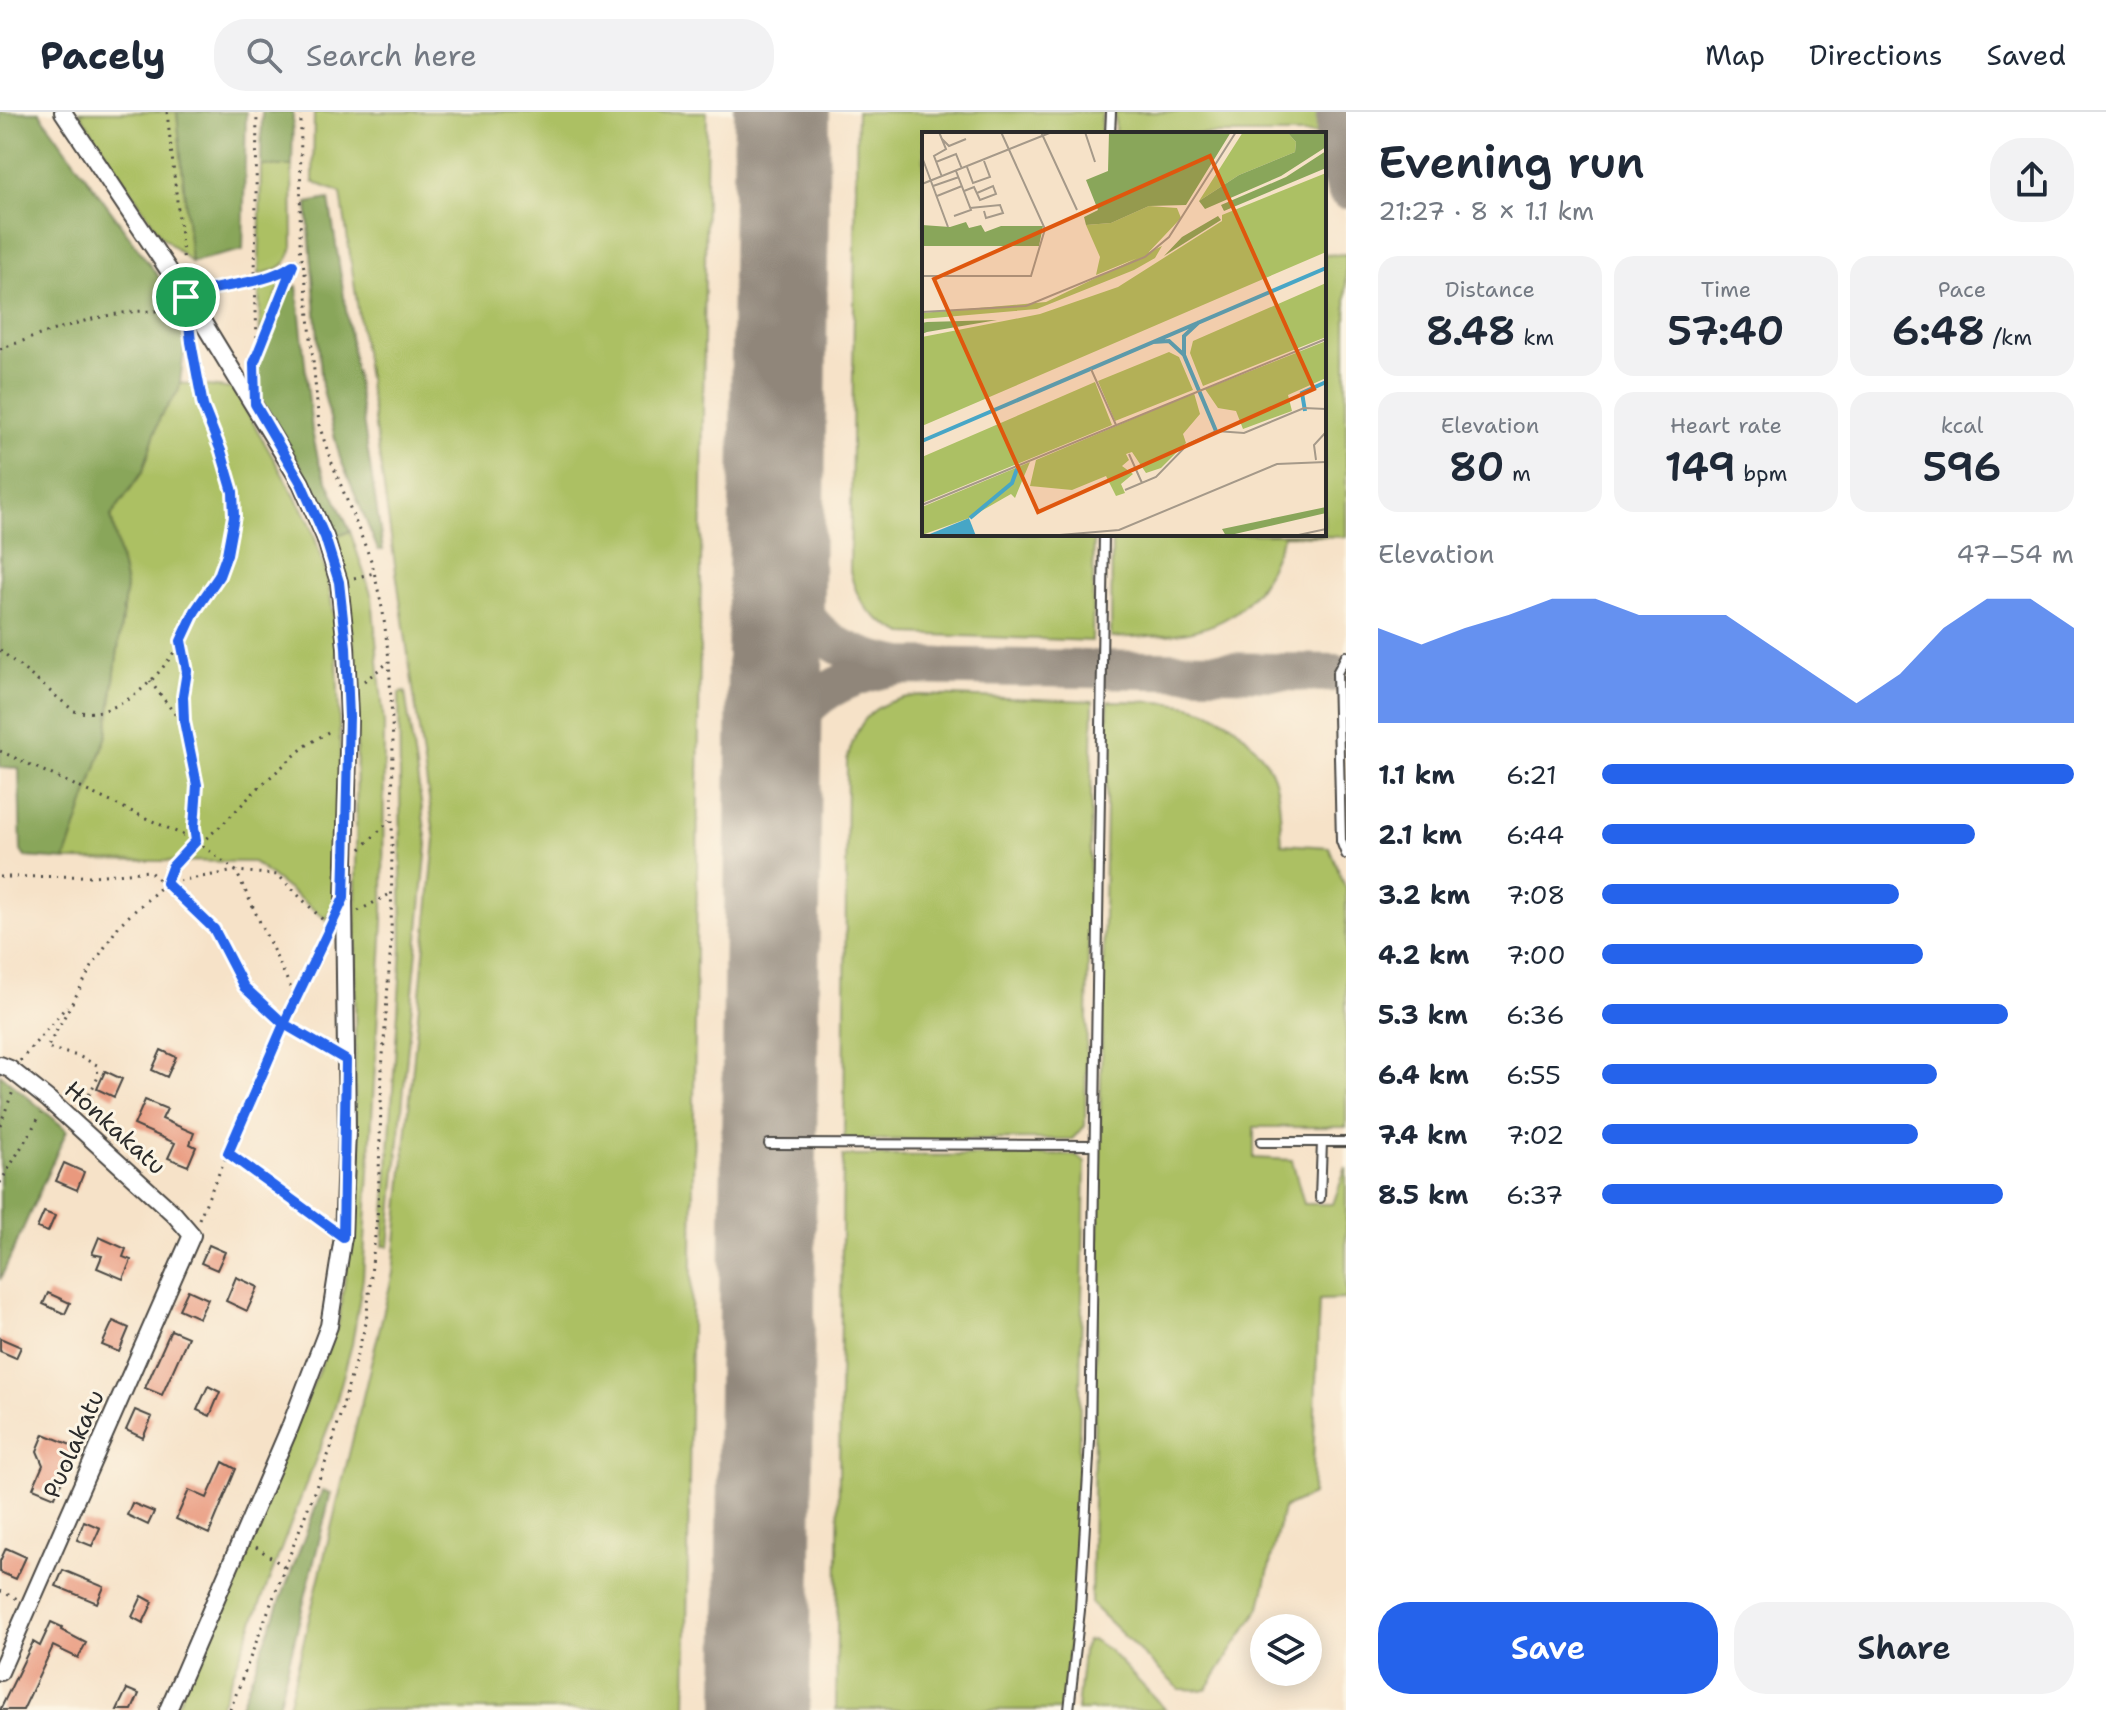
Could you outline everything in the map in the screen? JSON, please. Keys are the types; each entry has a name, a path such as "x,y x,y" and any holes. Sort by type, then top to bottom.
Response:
{"street":[{"path":"63,112 255,404 301,483 325,537 339,582 346,647 349,717 344,898 337,923 344,944 343,1237 329,1326 290,1427 168,1710"},
{"name":"Honkakatu","path":"0,1065 49,1100 174,1214 192,1235"},
{"name":"Puolakatu","path":"0,1672 192,1235"}],"lane":[{"path":"1110,132 1111,112"},
{"path":"1069,1710 1080,1610 1089,1467 1104,536"},
{"path":"1346,656 1337,673 1341,841 1346,854"},
{"path":"1261,1142 1346,1142"},
{"path":"1320,1198 1322,1142"},
{"path":"769,1144 1094,1145"}],"path":[{"path":"167,112 184,268"},
{"path":"255,404 257,112"},
{"path":"254,363 300,254"},
{"path":"0,349 77,324 131,312 163,311 204,290 276,277 293,265"},
{"path":"0,650 74,711 88,714 123,702 150,681 167,664 181,641 195,611 219,576 227,554 234,516 233,492 203,406 189,327"},
{"path":"339,582 374,573"},
{"path":"181,641 187,671 183,696 185,728 197,785 196,841"},
{"path":"348,693 389,662"},
{"path":"150,681 185,728"},
{"path":"74,1124 98,1077 97,1065 78,1056 47,1048 74,997 120,924 166,883 172,867 196,841 204,840 214,832 304,747 349,717"},
{"path":"0,751 196,841 236,871 296,999"},
{"path":"345,866 391,819"},
{"path":"0,877 93,876 149,871 214,929 244,987 284,1024 346,1060"},
{"path":"166,883 236,871 278,875 337,923 344,944"},
{"path":"337,923 391,893"},
{"path":"192,1235 284,1024 337,923 344,898"},
{"path":"0,1125 19,1076 21,1058 74,997"},
{"path":"0,1183 49,1100"},
{"path":"228,1153 343,1237"},
{"path":"241,1542 264,1550 285,1567"}],"green space":[{"path":"0,112 39,112 174,298 186,336 179,390 160,417 143,471 111,516 126,586 107,735 65,860 25,857 21,851 19,768 0,767"},
{"path":"79,112 177,112 191,262 161,236"},
{"path":"177,112 246,112 243,250 191,262"},
{"path":"262,112 293,112 292,166 261,166"},
{"path":"314,112 707,112 686,1710 287,1710 393,1273 435,840 341,193 313,182"},
{"path":"857,112 1102,112 1101,132 922,132 922,536 1094,536 1092,641 904,634 875,617 862,603 850,571"},
{"path":"1115,112 1318,112 1318,132 1115,132"},
{"path":"261,166 292,166 293,246 288,259 281,266 259,274"},
{"path":"329,199 383,550 378,550 340,458 322,386 307,203"},
{"path":"1346,254 1346,537 1315,536 1326,536 1326,255"},
{"path":"283,280 260,335 259,285"},
{"path":"297,286 312,431 319,463 350,531 333,538 301,466 259,399 256,385 259,357 269,329 287,290"},
{"path":"179,383 234,389 310,523 327,575 336,630 340,887 327,920 253,862 65,860 107,735 126,586 111,516 143,471 160,417 179,390"},
{"path":"350,531 372,597 384,724 383,921 363,1278 352,1344 332,1417 219,1710 175,1710 338,1325 354,1218 357,699 353,639 333,538"},
{"path":"1112,536 1284,536 1258,588 1224,620 1188,632 1111,638"},
{"path":"405,692 427,844 389,1246 383,1246 402,949 399,693"},
{"path":"920,695 1093,701 1085,1126 1072,1139 844,1140 847,760 857,732 871,713 891,702"},
{"path":"1108,701 1169,703 1205,710 1239,730 1263,757 1274,777 1282,844 1329,847 1346,889 1346,1127 1254,1127 1254,1158 1292,1160 1304,1204 1333,1204 1346,1167 1346,1299 1319,1300 1312,1495 1283,1508 1260,1607 1255,1614 1250,1614 1250,1622 1206,1690 1179,1689 1091,1604"},
{"path":"0,1074 67,1130 0,1280"},
{"path":"1076,1155 1085,1162 1076,1572 1063,1710 836,1710 843,1156"},
{"path":"322,1491 331,1493 277,1710 239,1710"},
{"path":"1093,1640 1109,1650 1166,1710 1077,1710 1083,1652 1087,1641"}],"building":[{"path":"161,1050 176,1057 167,1077 152,1070"},
{"path":"105,1071 122,1079 114,1097 97,1089"},
{"path":"145,1100 167,1109 162,1119 194,1133 190,1144 196,1147 188,1166 168,1158 175,1143 134,1125"},
{"path":"64,1163 84,1172 77,1190 56,1181"},
{"path":"44,1212 55,1216 48,1232 37,1228"},
{"path":"99,1237 126,1249 123,1257 131,1260 123,1279 97,1268 102,1256 92,1254"},
{"path":"209,1245 225,1252 217,1270 201,1263"},
{"path":"236,1277 258,1287 247,1311 226,1301"},
{"path":"188,1290 208,1299 199,1318 179,1309"},
{"path":"48,1293 70,1303 65,1314 43,1304"},
{"path":"113,1321 129,1328 119,1352 102,1345"},
{"path":"171,1330 188,1337 162,1395 145,1388"},
{"path":"0,1338 21,1347 16,1358 0,1351"},
{"path":"208,1386 220,1392 210,1416 197,1410"},
{"path":"135,1410 152,1417 143,1438 126,1430"},
{"path":"44,1434 76,1447 55,1497 33,1488 43,1465 37,1451"},
{"path":"223,1462 236,1469 209,1534 176,1519 189,1490 207,1498"},
{"path":"132,1503 154,1512 148,1525 127,1515"},
{"path":"84,1521 100,1528 92,1546 77,1540"},
{"path":"6,1548 26,1557 16,1579 0,1572 0,1561"},
{"path":"63,1570 104,1587 97,1603 56,1586"},
{"path":"142,1596 153,1602 143,1623 132,1617"},
{"path":"51,1622 86,1643 78,1658 53,1646 23,1710 0,1710 33,1642 40,1646"},
{"path":"127,1689 139,1694 132,1710 117,1710"}],"taxiway":[{"path":"1335,112 1334,162 1346,190"},
{"path":"773,791 786,739 797,719 812,703 830,689 851,679 902,666 846,649 826,637 810,622 798,603 790,581 777,525"},
{"path":"902,666 1337,673"}],"runway":[{"path":"762,1710 782,112"}],"route":[{"path":"186,297 203,406 233,492 234,516 232,535 219,576 195,611 181,641 187,671 183,696 184,721 197,785 196,841 172,867 166,883 214,929 244,987 284,1024 346,1060 343,1237 228,1153 251,1102 284,1024 289,1013 344,898 349,717 339,582 325,537 301,483 255,404 254,363 293,265 276,277 204,290 186,297"}]}
